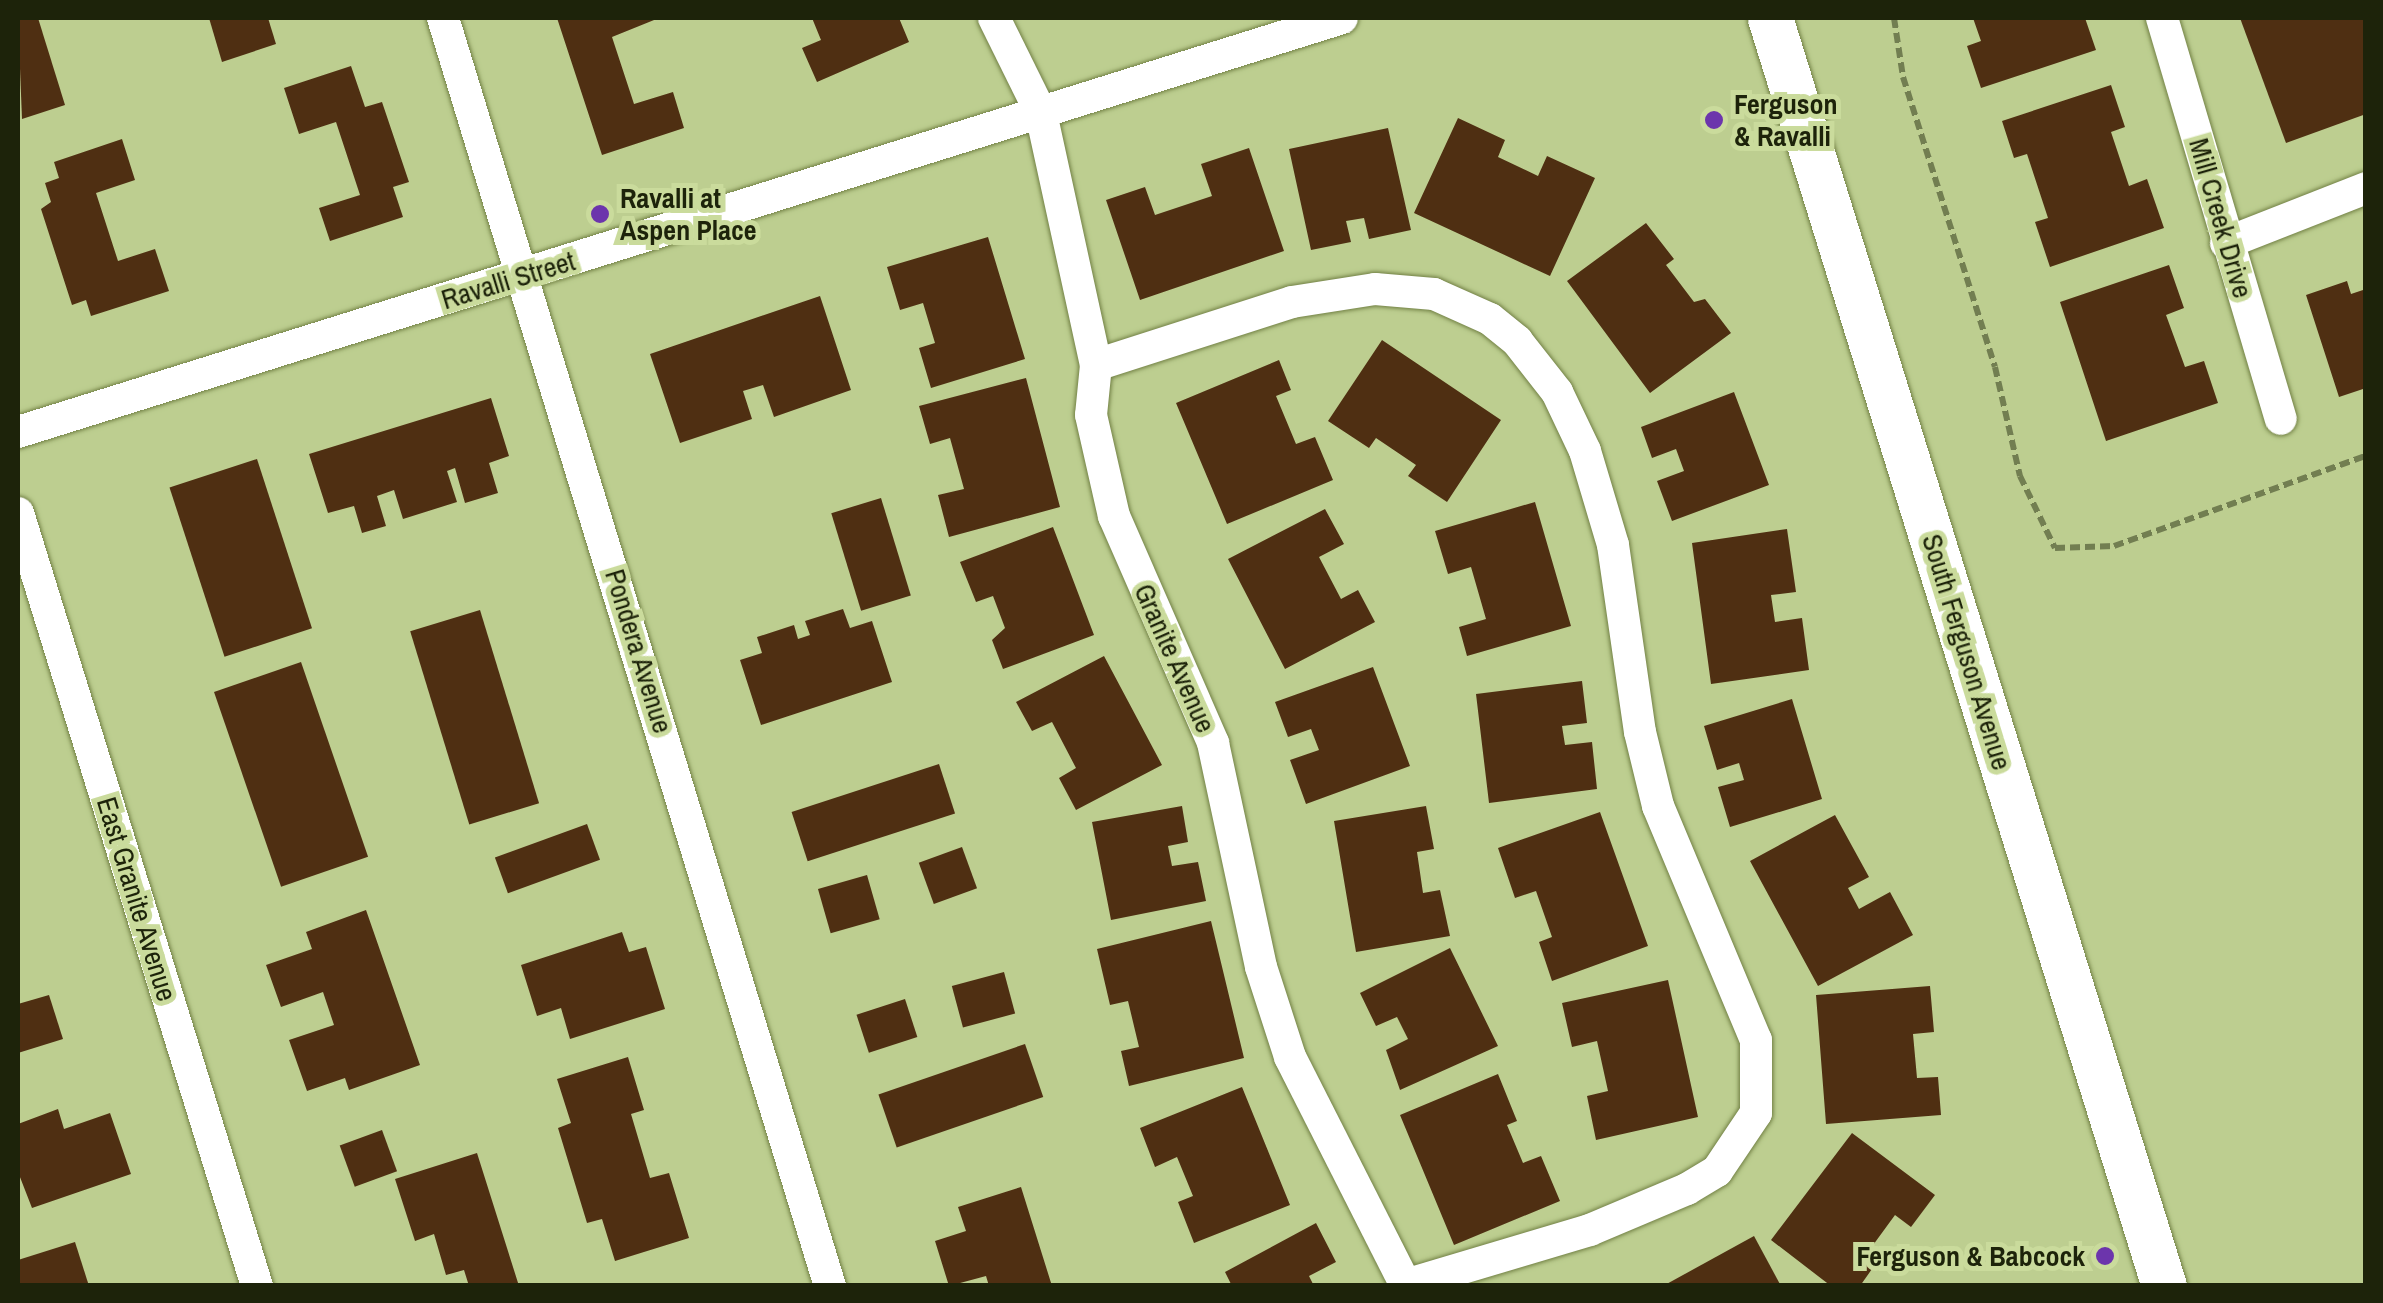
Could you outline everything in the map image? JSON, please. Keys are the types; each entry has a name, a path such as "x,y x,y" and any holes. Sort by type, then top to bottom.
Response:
{"street":[{"name":"Pondera Avenue","path":"442,18 526,275 830,1286"},
{"name":"Granite Avenue","path":"994,18 1041,114 1096,365 1091,416 1114,516 1213,743 1261,967 1290,1057 1406,1285"},
{"name":"Ravalli Street","path":"18,432 1342,18"},
{"name":"South Ferguson Avenue","path":"1770,18 2164,1286"},
{"name":"Mill Creek Drive","path":"2162,18 2281,419"},
{"path":"2226,242 2366,188"},
{"path":"1096,365 1292,302 1375,289 1434,294 1490,319 1517,341 1556,392 1584,451 1613,545 1640,732 1658,806 1756,1040 1756,1112 1717,1171 1687,1189 1590,1230 1406,1285"},
{"name":"East Granite Avenue","path":"18,513 256,1286"}],"path":[{"path":"1894,18 1903,77 1995,367 2020,476 2055,548 2114,546 2366,456"}],"building":[{"path":"18,18 38,18 65,105 22,119"},
{"path":"209,18 268,18 276,44 222,62"},
{"path":"557,18 659,18 612,37 634,104 673,92 684,128 602,155"},
{"path":"812,18 899,18 909,42 817,82 802,48 821,40"},
{"path":"1973,18 2085,18 2096,50 1981,88 1967,46 1981,41"},
{"path":"2240,18 2366,18 2366,114 2286,143"},
{"path":"351,66 365,107 382,102 409,182 393,187 403,217 330,241 319,208 360,195 336,122 299,134 284,88"},
{"path":"2111,85 2125,127 2111,132 2129,186 2147,179 2164,228 2050,267 2035,222 2048,218 2027,154 2014,158 2002,121"},
{"path":"1458,118 1505,140 1498,157 1538,176 1547,156 1595,178 1550,276 1414,213"},
{"path":"1388,128 1411,230 1369,239 1364,218 1346,221 1351,242 1311,250 1289,149"},
{"path":"122,139 135,180 96,193 118,261 155,249 169,291 91,316 86,300 72,305 41,209 51,202 45,183 59,178 54,162"},
{"path":"1249,148 1284,251 1140,300 1106,200 1145,187 1155,215 1212,196 1201,164"},
{"path":"1646,223 1674,259 1666,265 1694,302 1705,299 1731,333 1650,393 1567,281"},
{"path":"988,237 1025,359 931,388 919,348 935,343 923,303 900,310 887,267"},
{"path":"2169,265 2184,308 2166,315 2185,367 2204,361 2218,403 2106,441 2060,302"},
{"path":"2347,281 2351,294 2366,289 2366,388 2339,397 2306,295"},
{"path":"820,296 851,390 774,417 763,385 743,391 752,419 680,443 650,354"},
{"path":"1382,340 1501,420 1447,502 1408,476 1416,465 1376,438 1369,448 1328,421"},
{"path":"1279,360 1291,390 1276,396 1296,444 1315,437 1333,480 1227,524 1176,403"},
{"path":"1026,378 1060,507 949,537 938,495 964,489 950,438 930,444 919,406"},
{"path":"1734,392 1769,485 1672,521 1657,481 1684,471 1676,449 1652,458 1641,427"},
{"path":"491,398 509,456 489,463 498,493 465,503 455,468 447,471 457,502 403,519 394,490 377,496 386,526 362,533 354,506 328,513 309,454"},
{"path":"257,459 312,628 225,657 170,487"},
{"path":"881,498 911,596 861,611 831,513"},
{"path":"1535,502 1571,626 1467,656 1459,627 1486,619 1471,567 1448,574 1435,531"},
{"path":"1325,509 1344,544 1319,557 1341,599 1358,590 1375,622 1285,669 1228,559"},
{"path":"1053,527 1094,635 1003,669 992,640 1005,628 993,596 976,602 960,562"},
{"path":"1787,529 1796,592 1771,595 1775,622 1802,618 1809,670 1711,684 1692,543"},
{"path":"843,609 850,628 872,621 892,682 761,725 740,660 762,653 757,637 794,625 798,639 810,635 805,621"},
{"path":"480,610 539,803 469,825 410,631"},
{"path":"1104,656 1162,765 1076,810 1059,778 1076,768 1052,722 1032,731 1016,702"},
{"path":"301,662 368,857 281,887 214,692"},
{"path":"1373,667 1410,766 1306,804 1290,760 1319,750 1311,729 1288,737 1275,702"},
{"path":"1582,681 1587,723 1562,726 1565,745 1592,742 1597,789 1489,803 1476,694"},
{"path":"1792,699 1822,799 1730,827 1718,787 1744,780 1739,763 1717,770 1704,726"},
{"path":"939,764 955,813 808,861 792,812"},
{"path":"1182,806 1188,842 1168,846 1172,866 1198,862 1206,901 1111,920 1092,822"},
{"path":"1426,806 1434,849 1417,852 1423,893 1440,890 1450,936 1356,952 1334,821"},
{"path":"1600,812 1648,946 1552,981 1539,942 1552,937 1536,891 1515,898 1498,848"},
{"path":"1835,815 1869,877 1848,888 1859,909 1890,892 1913,935 1818,986 1750,861"},
{"path":"587,824 600,860 508,893 495,858"},
{"path":"962,847 977,888 934,904 919,863"},
{"path":"867,875 880,919 831,933 818,889"},
{"path":"366,910 420,1065 349,1090 345,1078 307,1091 289,1040 334,1025 323,992 281,1007 266,965 312,949 306,932"},
{"path":"1211,921 1244,1058 1129,1086 1121,1051 1139,1047 1128,1001 1110,1005 1097,949"},
{"path":"622,932 629,952 646,947 665,1009 570,1039 561,1008 537,1016 521,965"},
{"path":"1450,948 1498,1046 1400,1090 1386,1050 1408,1039 1397,1017 1376,1026 1360,993"},
{"path":"1004,972 1015,1014 963,1028 952,986"},
{"path":"1668,980 1698,1117 1596,1140 1587,1096 1608,1091 1597,1041 1572,1047 1562,1003"},
{"path":"1930,986 1934,1032 1913,1034 1917,1078 1938,1077 1941,1115 1826,1124 1816,995"},
{"path":"49,995 63,1039 18,1053 18,1004"},
{"path":"905,999 917,1037 869,1053 856,1015"},
{"path":"1025,1044 1043,1097 897,1147 878,1094"},
{"path":"628,1057 644,1110 631,1114 650,1178 669,1173 689,1238 615,1261 602,1219 587,1223 558,1128 571,1123 557,1079"},
{"path":"1498,1074 1517,1121 1507,1125 1523,1163 1541,1156 1560,1201 1454,1245 1400,1115"},
{"path":"1242,1087 1290,1205 1194,1243 1178,1202 1193,1196 1177,1157 1155,1167 1140,1128"},
{"path":"58,1109 64,1129 110,1113 131,1174 32,1208 18,1172 18,1124"},
{"path":"382,1130 397,1171 355,1187 340,1145"},
{"path":"1852,1133 1935,1195 1911,1227 1895,1215 1868,1252 1879,1259 1860,1286 1831,1286 1771,1240"},
{"path":"477,1153 519,1286 469,1286 464,1270 446,1275 434,1234 415,1241 395,1179"},
{"path":"1021,1187 1052,1286 989,1286 986,1276 949,1286 935,1241 966,1231 958,1207"},
{"path":"1316,1223 1336,1262 1309,1276 1314,1286 1232,1286 1225,1272"},
{"path":"1754,1236 1781,1286 1663,1286"},
{"path":"75,1242 89,1286 18,1286 18,1260"}],"place":[{"name":"Ferguson & Ravalli","path":"1714,120"},
{"name":"Ravalli at Aspen Place","path":"600,214"},
{"name":"Ferguson & Babcock","path":"2105,1256"}]}
